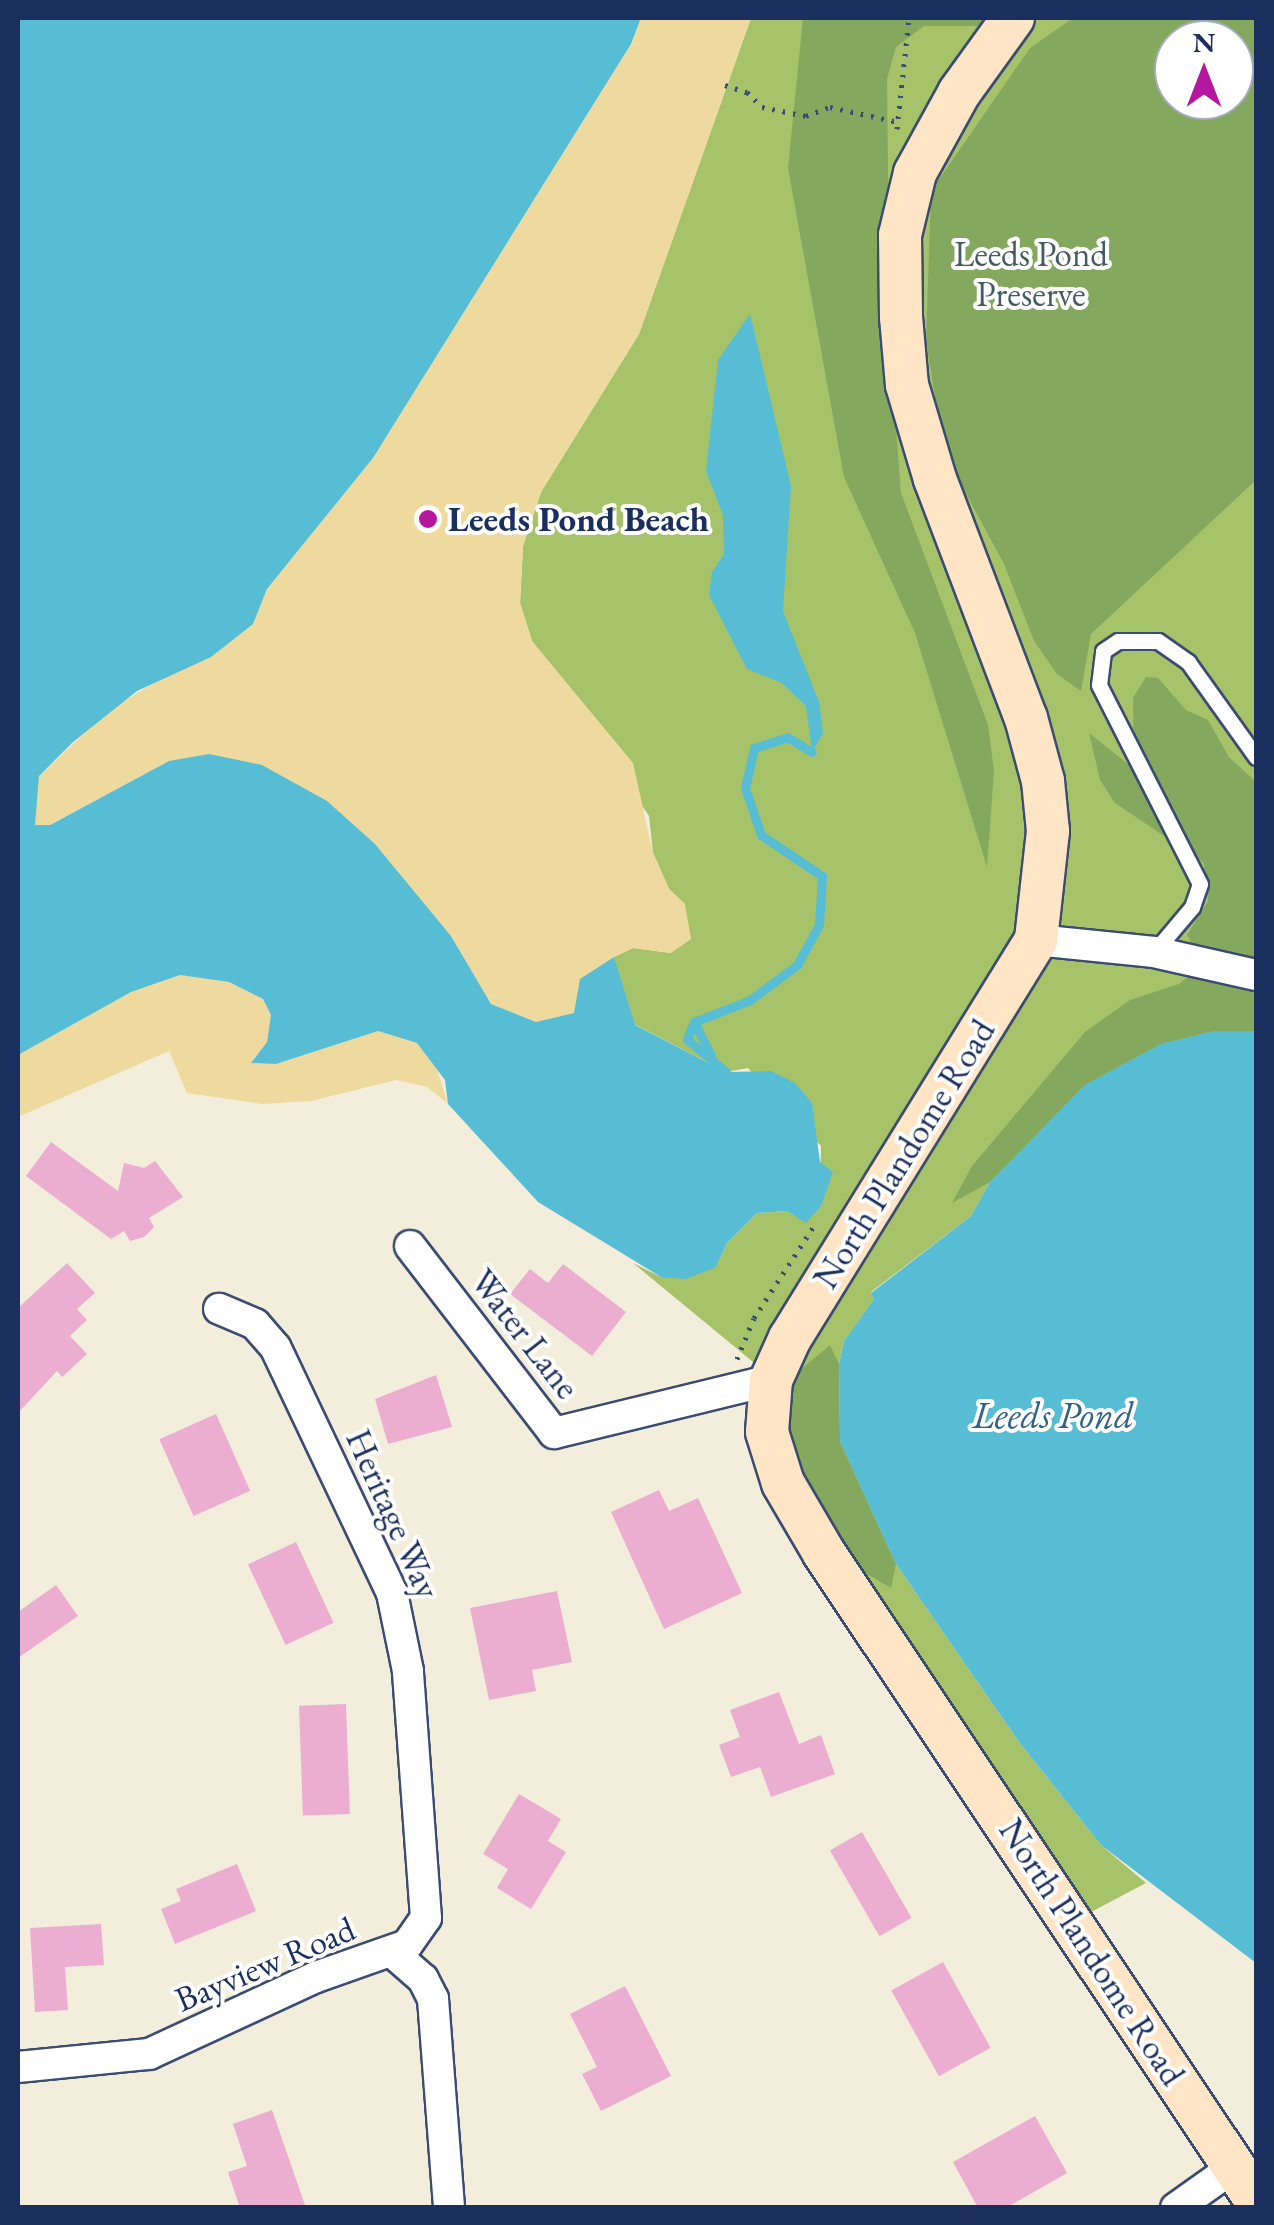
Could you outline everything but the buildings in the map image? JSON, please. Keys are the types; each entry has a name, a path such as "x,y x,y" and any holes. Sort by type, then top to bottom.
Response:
{"main road":[{"name":"North Plandome Road","path":"1014,18 959,93 915,173 900,235 901,317 908,385 934,479 1026,718 1043,781 1048,831 1036,940 790,1338 753,1377 783,1483 816,1539 1245,2184"}],"street":[{"path":"1036,940 1154,952 1256,975"},
{"name":"Water Lane","path":"410,1246 554,1433 753,1377"},
{"name":"Heritage Way","path":"219,1310 256,1324 275,1347 398,1611 428,1898 420,1933 392,1952"},
{"name":"Bayview Road","path":"18,2066 149,2054 316,1977 392,1952 424,1979 433,1999 449,2208"},
{"path":"1176,2208 1245,2184"}],"lane":[{"path":"1154,952 1192,907 1200,884 1099,685 1103,651 1118,640 1158,641 1188,662 1256,758"}],"path":[{"path":"896,138 908,18"},
{"path":"725,85 747,92 762,107 806,116 830,106 898,122"},
{"path":"753,1377 754,1318 819,1219"}],"green space":[{"name":"Leeds Pond Preserve","path":"751,18 1256,18 1256,1031 1214,1031 990,1182 971,1216 871,1292 875,1298 844,1341 839,1364 840,1441 896,1564 1019,1742 1101,1845 1146,1883 1074,1921 824,1553 770,1376 633,1263 661,1277 716,1267 727,1243 757,1213 787,1211 806,1222 820,1206 821,1146 748,1068 726,1072 630,1022 614,957 633,948 671,953 685,905 669,889 653,853 649,816 532,641 520,603 523,546 541,492 639,334"},
{"path":"803,18 998,18 984,26 924,26 896,47 887,79 890,348 901,493 988,725 994,771 987,867 915,633 844,477 788,168"},
{"name":"Leeds Pond Preserve","path":"1073,18 1256,18 1256,480 1091,634 1081,691 1057,674 1034,641 1004,564 944,453 926,341 931,191 1030,48"},
{"path":"1146,677 1158,678 1186,710 1208,720 1229,757 1256,782 1256,1031 1214,1031 1161,1044 1085,1085 990,1182 952,1203 972,1166 1085,1032 1130,1000 1179,984 1204,964 1187,935 1208,901 1204,863 1115,803 1100,780 1089,733 1134,769 1133,698"},
{"path":"830,1345 839,1364 840,1441 896,1564 891,1588 857,1568 790,1463 788,1399 800,1370"}],"sand":[{"name":"Leeds Pond Beach","path":"641,18 751,18 639,334 541,492 523,546 520,603 532,641 633,763 653,853 669,889 685,904 691,939 671,953 633,948 614,957 580,980 575,1013 536,1022 491,1004 451,936 375,844 169,761 49,825 35,825 33,803 39,776 109,710 253,624 267,589 373,458 631,44"},
{"path":"180,975 229,982 263,999 271,1015 267,1042 252,1061 276,1064 378,1031 417,1043 433,1057 448,1104 427,1087 396,1080 311,1101 263,1104 187,1093 169,1051 18,1117 18,1055 131,992"}],"water":[{"path":"18,18 641,18 631,44 373,458 267,589 253,624 211,657 137,691 73,742 39,776 35,825 50,825 169,761 209,754 262,765 327,801 375,844 451,936 491,1004 536,1022 574,1013 580,979 614,957 635,1025 726,1072 771,1071 795,1083 812,1103 820,1162 833,1172 821,1206 806,1223 787,1211 757,1213 727,1243 716,1267 686,1279 661,1277 538,1202 448,1104 445,1080 417,1043 378,1031 276,1064 251,1063 267,1042 271,1015 263,999 229,982 180,975 131,992 18,1055"},
{"path":"750,314 791,486 783,611 819,702 823,733 812,752 806,706 782,683 747,669 709,595 712,572 724,554 723,515 706,471 718,360"},
{"name":"Leeds Pond","path":"1214,1031 1256,1031 1256,1963 1101,1845 1019,1742 896,1564 840,1441 839,1364 844,1341 874,1299 871,1293 971,1216 990,1182 1085,1085 1161,1044"}],"waterway":[{"path":"726,1072 687,1039 694,1022 750,1000 797,965 819,925 822,876 761,835 745,788 754,748 787,737 812,752"},
{"path":"694,1022 711,1055"}],"place":[{"name":"Leeds Pond Beach","path":"428,519"}]}
